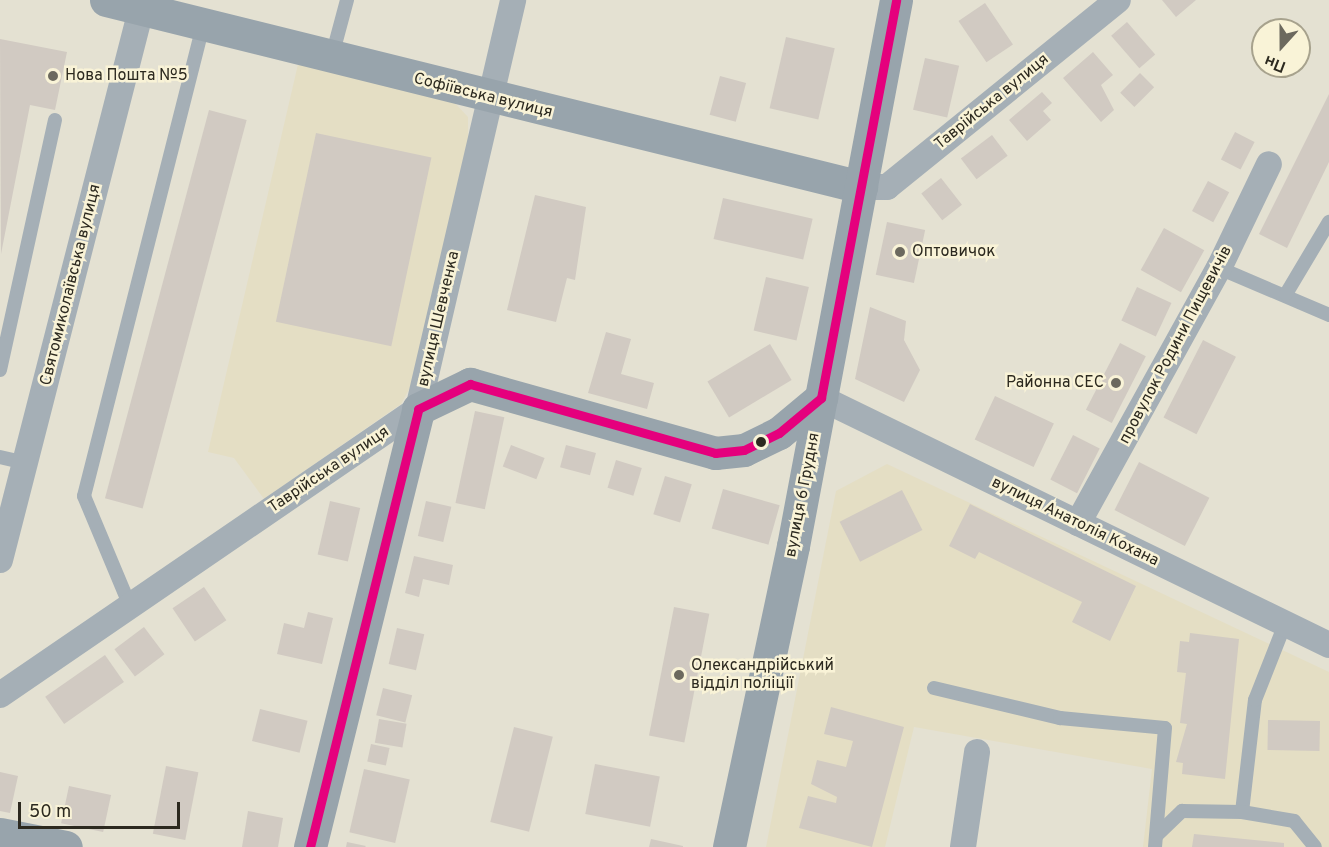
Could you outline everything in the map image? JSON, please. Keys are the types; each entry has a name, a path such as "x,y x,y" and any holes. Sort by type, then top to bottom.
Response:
{"street":[{"name":"Софіївська вулиця","path":"106,0 490,98 861,187"},
{"name":"вулиця Шевченка","path":"310,847 418,410 513,0"},
{"name":"вулиця 6 Грудня","path":"729,847 821,398 896,0"},
{"name":"Таврійська вулиця","path":"861,187 887,187 1118,0"},
{"name":"Святомиколаївська вулиця","path":"0,560 141,10"},
{"name":"провулок Родини Пищевичів","path":"1078,523 1219,268 1269,164"},
{"name":"Таврійська вулиця","path":"0,695 418,410 470,384 715,453 744,450 779,433 821,398"},
{"name":"вулиця Анатолія Кохана","path":"821,398 1329,645"},
{"path":"963,847 977,752"},
{"path":"0,834 66,847"}],"lane":[{"path":"332,58 346,0"},
{"path":"130,606 84,496 203,26"},
{"path":"0,370 55,120"},
{"path":"1286,294 1329,222"},
{"path":"1219,268 1286,294 1329,315"},
{"path":"0,457 25,463"},
{"path":"1242,812 1255,700 1285,624"},
{"path":"934,688 1060,718 1165,728 1155,842"},
{"path":"1155,842 1164,822 1182,811 1242,812 1294,821 1316,847"}],"shaded area":[{"path":"299,60 450,98 468,117 468,139 415,378 401,404 264,499 234,458 208,452"},
{"path":"887,464 1329,672 1329,847 1143,847 1152,769 914,727 885,847 766,847 836,491"}],"building":[{"path":"1162,0 1196,0 1176,17"},
{"path":"985,3 1013,44 986,62 958,21"},
{"path":"1127,22 1155,54 1139,68 1111,36"},
{"path":"786,37 835,48 818,119 770,108"},
{"path":"0,39 67,52 55,110 30,105 1,254"},
{"path":"1093,52 1113,75 1101,85 1114,110 1101,122 1063,78"},
{"path":"925,58 959,66 947,118 913,110"},
{"path":"1140,73 1154,87 1134,107 1120,93"},
{"path":"720,76 746,83 736,122 710,115"},
{"path":"1042,92 1052,103 1043,111 1051,120 1027,141 1009,120"},
{"path":"1329,94 1329,162 1287,248 1259,234"},
{"path":"209,110 247,120 143,508 105,498"},
{"path":"1235,132 1255,142 1241,170 1221,160"},
{"path":"316,133 431,158 391,346 276,322"},
{"path":"992,135 1008,156 977,179 961,158"},
{"path":"941,178 962,205 942,220 921,193"},
{"path":"1208,181 1229,192 1213,222 1192,211"},
{"path":"535,195 586,207 575,280 567,278 556,322 507,310"},
{"path":"723,198 813,219 803,260 714,239"},
{"name":"Оптовичок","path":"887,222 925,230 914,283 876,275"},
{"path":"1164,228 1204,250 1181,292 1141,270"},
{"path":"766,277 809,287 796,340 754,331"},
{"path":"1137,287 1171,303 1156,337 1121,321"},
{"path":"870,307 906,321 904,340 920,370 904,402 855,379"},
{"path":"606,332 631,339 621,374 654,383 647,409 588,393"},
{"path":"1203,340 1236,357 1196,434 1164,418"},
{"name":"Районна СЕС","path":"1120,343 1146,356 1112,423 1086,410"},
{"path":"770,344 792,380 729,418 707,382"},
{"path":"995,396 1054,423 1034,467 975,440"},
{"path":"475,411 504,417 485,509 455,503"},
{"name":"Районна СЕС","path":"1073,435 1100,449 1077,493 1050,480"},
{"path":"511,445 545,458 536,479 503,466"},
{"path":"566,445 596,453 590,475 560,467"},
{"path":"616,460 642,468 633,496 608,488"},
{"path":"1139,462 1209,498 1185,546 1114,510"},
{"path":"665,476 692,484 680,522 653,514"},
{"path":"723,489 780,505 768,545 712,528"},
{"path":"902,490 922,530 860,562 840,522"},
{"path":"330,501 360,508 348,562 318,555"},
{"path":"426,501 451,507 443,542 418,536"},
{"path":"970,504 1136,586 1110,641 1072,622 1082,602 979,552 975,559 949,546"},
{"path":"414,556 453,565 449,585 423,579 419,597 405,593"},
{"path":"204,587 226,620 195,641 172,608"},
{"name":"Олександрійський відділ поліції","path":"674,607 709,614 684,742 649,736"},
{"path":"308,612 333,618 322,664 277,654 284,623 304,628"},
{"path":"144,627 164,654 135,676 114,649"},
{"path":"397,628 424,634 416,670 389,664"},
{"path":"1190,633 1239,639 1225,779 1182,774 1183,763 1176,762 1187,724 1180,723 1186,673 1177,672 1180,641 1189,642"},
{"path":"105,655 124,682 64,724 45,697"},
{"path":"383,688 412,695 405,722 376,715"},
{"path":"831,707 904,727 872,847 799,828 808,796 836,803 837,797 811,784 817,760 846,767 853,741 824,734"},
{"path":"260,709 308,721 300,753 252,741"},
{"path":"379,719 407,724 402,747 375,743"},
{"path":"1268,720 1320,721 1319,751 1267,750"},
{"path":"514,727 553,737 529,832 490,822"},
{"path":"371,744 390,748 386,766 367,762"},
{"path":"595,764 660,777 650,827 585,814"},
{"path":"166,766 198,772 185,840 153,834"},
{"path":"364,769 410,780 395,843 349,832"},
{"path":"0,772 18,776 10,813 0,811"},
{"path":"69,786 111,795 103,832 61,823"},
{"path":"248,811 283,818 278,847 242,847"},
{"path":"1194,834 1284,843 1284,847 1192,847"},
{"path":"651,839 683,846 683,847 649,847"},
{"path":"347,842 366,846 346,847"}],"transit line":[{"path":"310,847 418,409 470,384 715,453 744,450 779,433 821,398 896,0"}],"place":[{"name":"Нова Пошта №5","path":"53,76"},
{"name":"Оптовичок","path":"900,252"},
{"name":"Районна СЕС","path":"1116,383"},
{"name":"Олександрійський відділ поліції","path":"679,675"}]}
